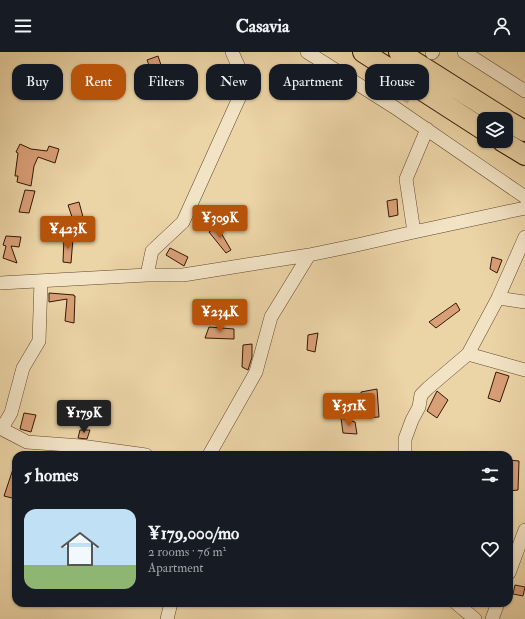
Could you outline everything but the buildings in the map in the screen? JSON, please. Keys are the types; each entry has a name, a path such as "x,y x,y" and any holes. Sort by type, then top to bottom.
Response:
{"highway":[{"path":"363,52 477,125"},
{"path":"399,52 495,112"},
{"path":"513,123 525,131"},
{"path":"513,148 525,155"}],"street":[{"path":"147,275 152,251 183,222 244,87 241,72 232,52"},
{"path":"306,52 398,104 427,129 525,197"},
{"path":"464,52 525,91"},
{"path":"414,232 406,179 427,129"},
{"path":"0,283 147,275 183,275 309,255 525,208"},
{"path":"405,451 405,439 412,420 419,407 421,395 468,354 498,298 525,237"},
{"path":"211,451 256,372 272,317 309,255"},
{"path":"40,280 39,341 23,368 11,413 1,428 27,442 81,446 117,451"},
{"path":"498,298 525,302"},
{"path":"468,354 525,370"},
{"path":"513,562 525,530"},
{"path":"167,619 169,607"},
{"path":"460,607 474,619"},
{"path":"492,619 496,607"}]}
